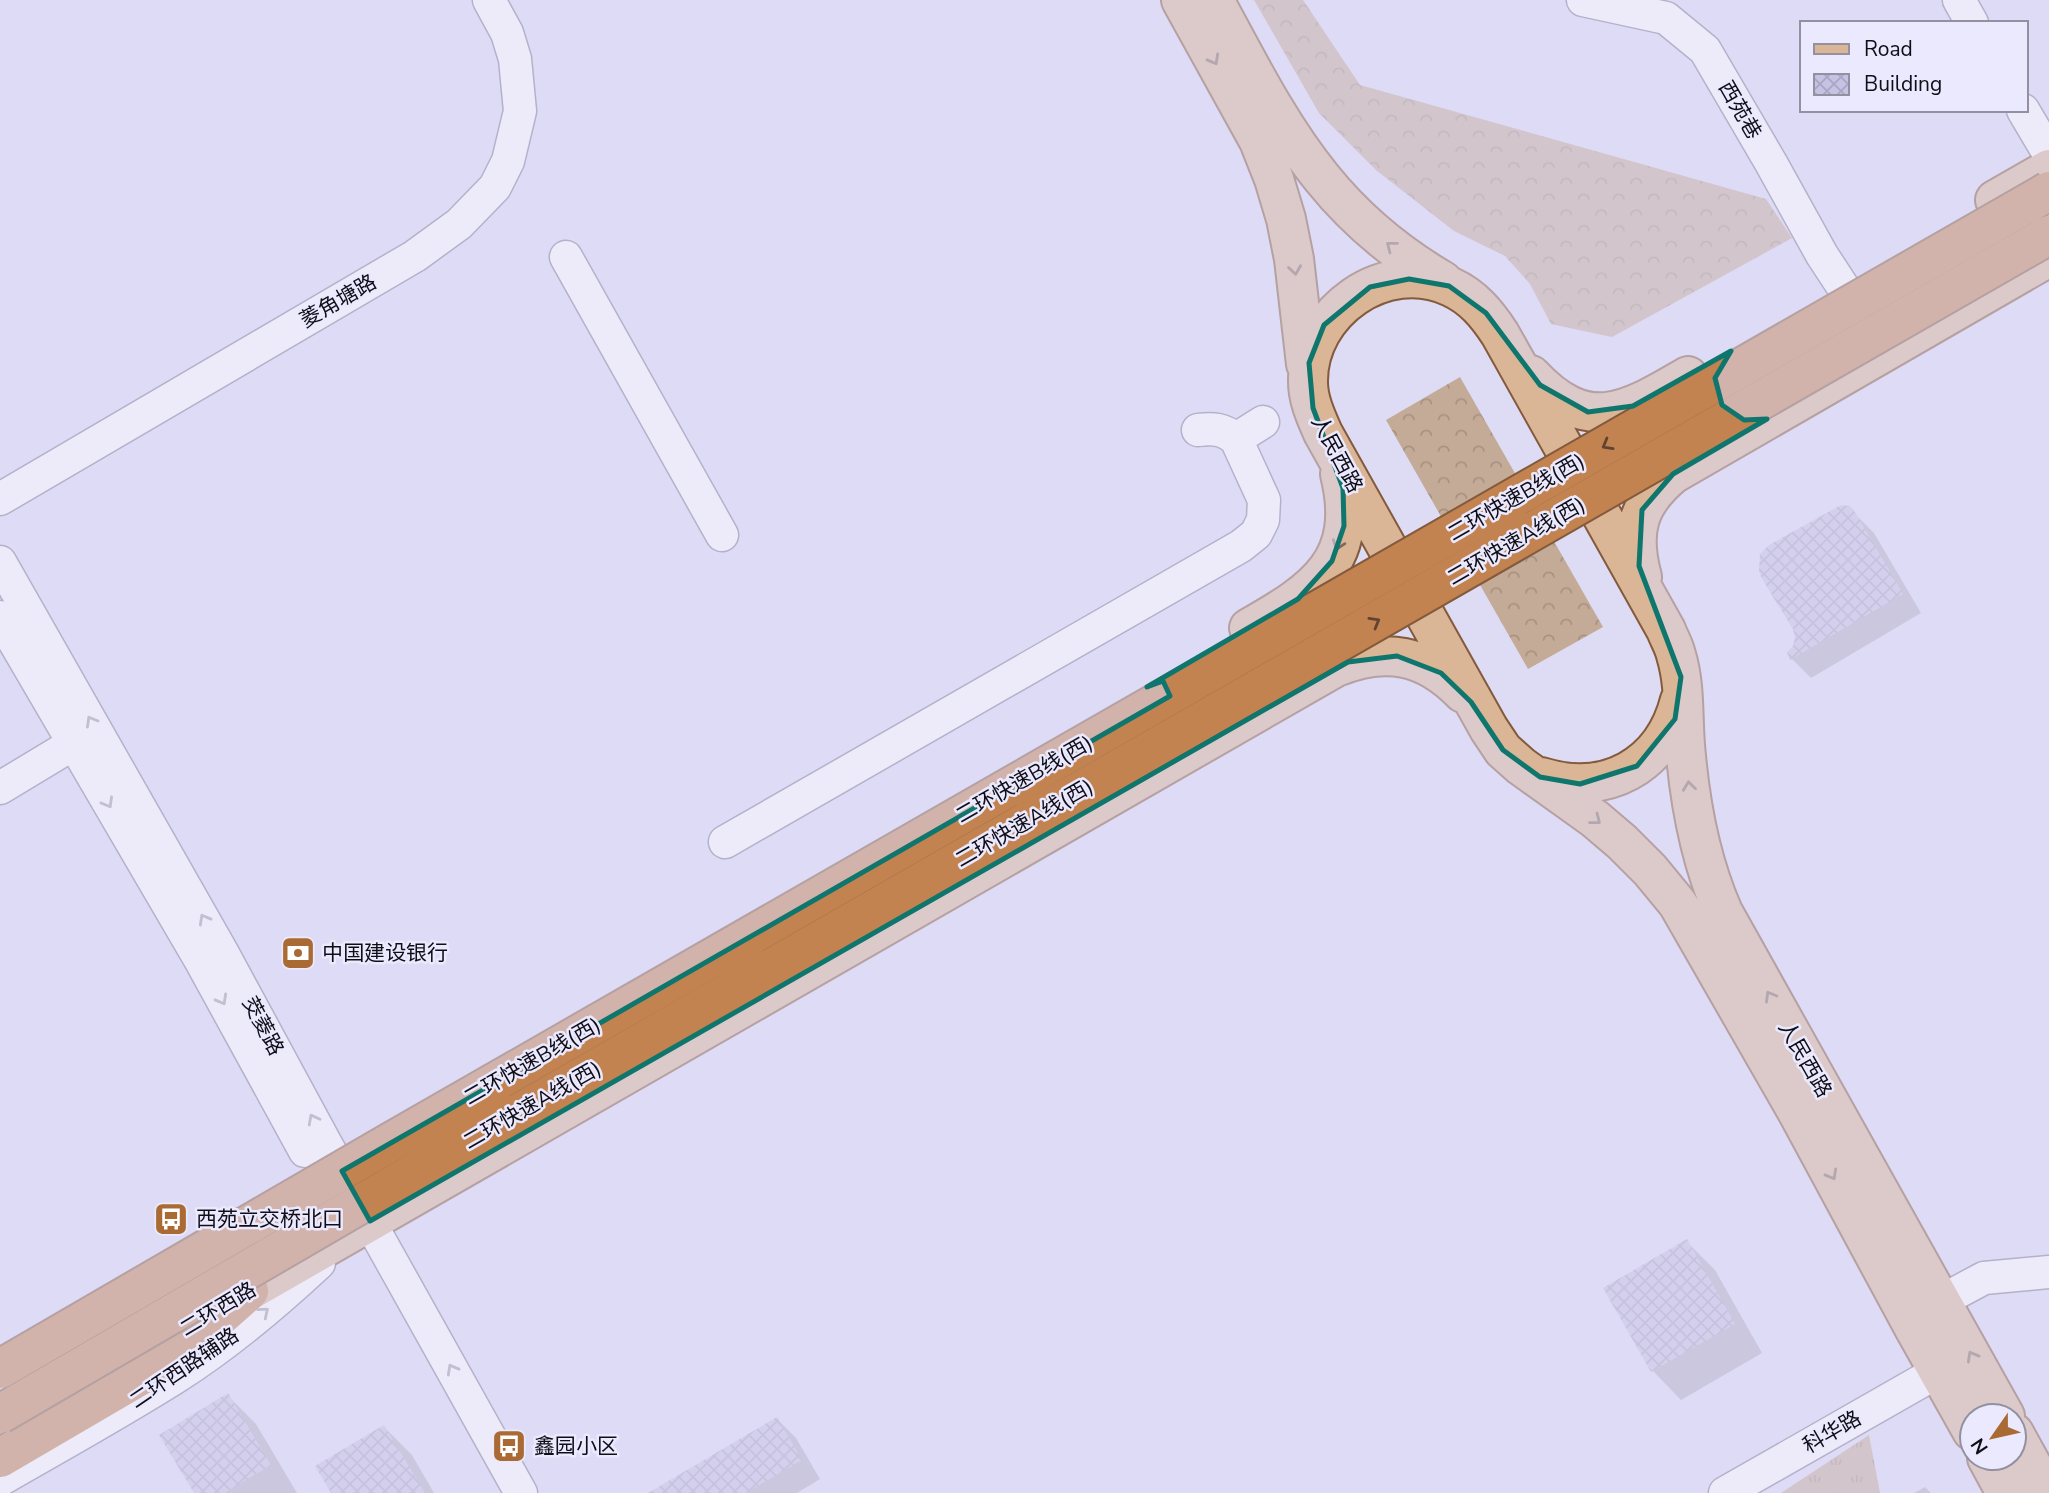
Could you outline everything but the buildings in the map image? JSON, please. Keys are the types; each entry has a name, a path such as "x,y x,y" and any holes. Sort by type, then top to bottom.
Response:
{"highway":[{"name":"二环快速B线(西)","path":"0,1369 2049,191"},
{"name":"二环快速A线(西)","path":"0,1414 424,1167 2049,235"},
{"path":"0,1458 168,1359 213,1324 249,1291"}],"main road":[{"path":"1181,0 1250,124 1274,179 1294,258 1308,385"},
{"path":"1214,0 1290,135 1337,195 1367,226 1396,250 1468,297"},
{"path":"1500,334 1523,366 1549,392 1578,409 1610,413 1633,406 2049,169"},
{"path":"1666,630 1649,597 1639,566 1636,542 1642,510 1654,491 1673,474 2049,257"},
{"name":"人民西路","path":"1958,1406 1799,1115 1678,904 1622,842 1503,750 1323,433 1312,408 1308,385 1309,363 1314,343 1336,310 1370,287 1409,279 1430,280 1449,286 1468,297 1486,313 1500,334 1666,630 1676,654 1681,677 1690,796 1702,854 1714,893 1732,931 1997,1402"},
{"path":"1731,351 1720,364 1715,378 1716,392 1722,405 1731,414 1744,420 1767,419"},
{"path":"342,1193 1147,687 1286,607 1309,590 1326,571 1342,538 1345,501 1336,461 1323,433"},
{"path":"342,1193 1185,753 1348,662 1373,656 1397,656 1419,662 1441,673 1471,702 1489,729"},
{"name":"人民西路","path":"1521,766 1540,777 1560,783 1580,784 1619,776 1637,766 1653,753 1666,737 1675,719 1680,699 1681,677"},
{"path":"1147,687 1156,683 1172,683 1185,689 1196,699 1202,726 1196,740 1185,753"},
{"path":"0,1348 211,1225 393,1178 415,1151"},
{"name":"二环西路","path":"0,1436 249,1291 342,1193"},
{"path":"2028,1458 2048,1493"},
{"path":"1994,1472 2006,1493"}],"street":[{"name":"菱角塘路","path":"0,499 415,256 459,224 495,187 508,161 520,111 515,59 507,33 489,0"},
{"name":"西苑巷","path":"1583,0 1666,18 1705,50 1843,287"},
{"path":"1959,0 1971,21"},
{"path":"2024,112 2049,154"},
{"path":"566,257 722,535"},
{"path":"1236,439 1263,422"},
{"path":"725,842 1241,547 1256,534 1263,520 1264,500 1236,439 1215,428 1198,429"},
{"name":"茭菱路","path":"0,562 222,952 342,1193 499,1493"},
{"name":"茭菱路","path":"0,617 202,963 521,1493"},
{"path":"0,788 73,744"},
{"name":"二环西路辅路","path":"0,1480 159,1388 196,1364 266,1310 342,1193"},
{"path":"1941,1301 1984,1278 2049,1272"},
{"name":"科华路","path":"1725,1493 1939,1371"}],"highlighted area":[{"path":"1409,279 1449,286 1486,313 1540,385 1588,412 1633,406 1731,351 1715,378 1722,405 1744,420 1767,419 1673,474 1642,510 1639,566 1681,677 1675,719 1637,766 1580,784 1540,777 1503,750 1471,702 1441,673 1397,656 1348,662 370,1221 342,1171 1170,696 1163,681 1147,687 1298,599 1332,561 1344,526 1343,488 1313,408 1309,363 1324,325 1370,287"}],"green space":[{"path":"1254,0 1303,0 1360,85 1766,199 1792,238 1612,337 1551,324 1530,284 1505,256 1454,231 1376,170 1319,113"},
{"path":"1460,377 1603,627 1528,669 1386,420"},
{"path":"1869,1435 1880,1493 1781,1493"}],"place":[{"name":"中国建设银行","path":"298,953"},
{"name":"西苑立交桥北口","path":"171,1219"},
{"name":"鑫园小区","path":"509,1446"}]}
